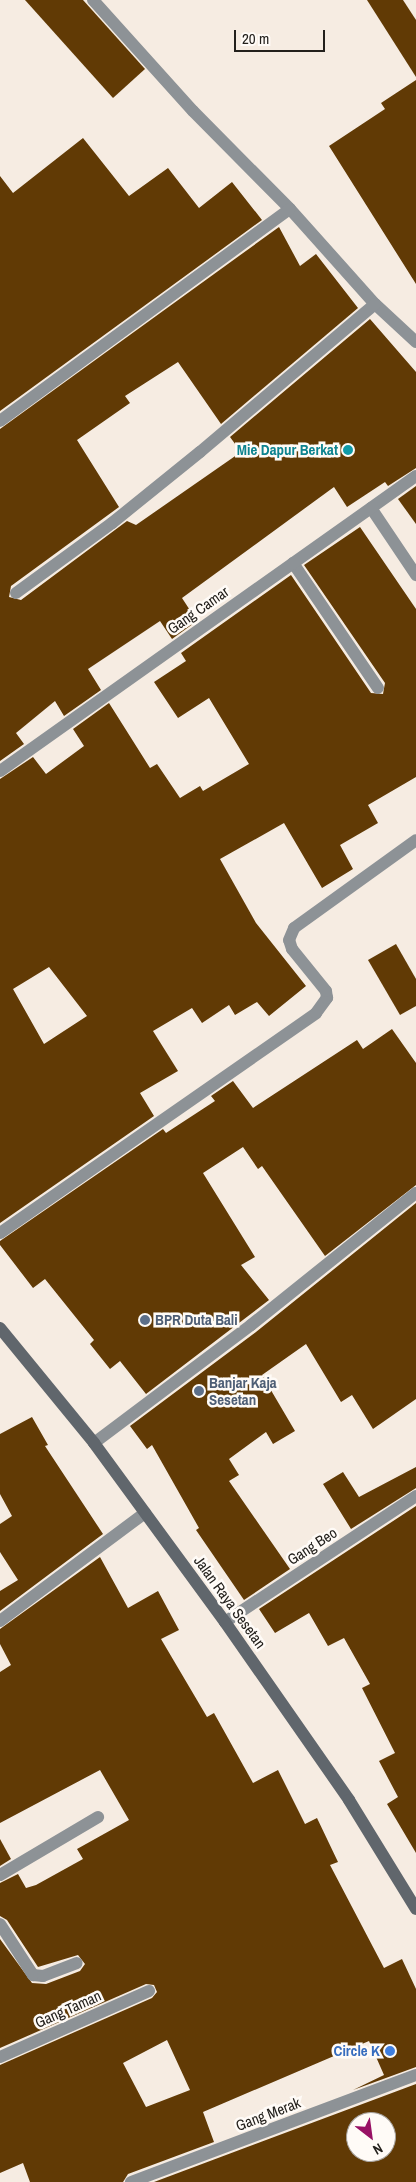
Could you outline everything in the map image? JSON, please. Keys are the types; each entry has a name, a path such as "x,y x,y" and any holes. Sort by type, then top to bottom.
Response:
{"main road":[{"name":"Jalan Raya Sesetan","path":"1,1330 94,1443 225,1622 349,1800 416,1909"}],"street":[{"path":"93,0 193,111 290,209 375,304 416,342"},
{"path":"0,420 290,209"},
{"path":"16,593 156,488 375,304"},
{"name":"Gang Camar","path":"0,771 416,476"},
{"path":"371,508 416,574"},
{"path":"293,563 378,688"},
{"path":"0,1233 316,1013 327,998 326,991 292,949 289,940 294,928 416,840"},
{"path":"94,1443 251,1325 416,1193"},
{"name":"Gang Beo","path":"225,1622 416,1496"},
{"path":"0,1621 145,1513"},
{"path":"0,1875 98,1817"},
{"path":"0,1924 33,1975 43,1976 77,1964"},
{"name":"Gang Taman","path":"0,2058 149,1991"},
{"name":"Gang Merak","path":"131,2182 416,2075"}],"building":[{"path":"25,0 83,0 145,69 113,98"},
{"path":"367,0 403,0 416,20 416,77"},
{"path":"416,80 416,284 329,146 385,109 381,103"},
{"path":"83,138 129,196 168,168 199,208 232,182 262,220 0,411 0,176 13,193"},
{"path":"279,227 300,266 316,254 358,308 221,424 178,362 125,396 130,403 77,440 119,507 11,586 9,597 21,600 127,521 136,525 241,452 230,437 370,319 416,372 416,468 388,486 385,482 347,507 334,487 182,598 197,621 172,639 160,621 88,669 101,690 64,716 55,701 16,733 24,744 0,761 0,429"},
{"path":"416,486 416,524 398,499"},
{"path":"360,527 416,609 416,777 368,805 378,823 340,845 353,869 322,888 284,823 220,859 256,923 306,986 269,1016 257,1002 235,1015 229,1005 202,1023 192,1008 153,1031 178,1071 140,1093 154,1116 0,1223 0,779 33,757 46,774 84,746 73,729 109,703 150,768 157,764 180,798 200,786 203,791 249,764 209,698 178,718 154,682 186,661 181,653 291,575 371,693 383,694 385,683 304,565","holes":["49,967 87,1016 44,1044 13,989"]},
{"path":"396,944 416,979 416,1006 400,1015 368,960"},
{"path":"392,1029 416,1063 416,1185 325,1256 262,1166 258,1169 243,1147 203,1173 255,1257 241,1265 269,1300 146,1394 120,1361 110,1369 90,1344 94,1340 45,1279 33,1288 0,1245 0,1241 163,1129 166,1133 215,1101 211,1096 233,1081 253,1108 357,1040 363,1049"},
{"path":"416,1203 416,1399 373,1429 352,1395 341,1402 306,1344 262,1375 295,1431 273,1444 266,1432 229,1459 239,1475 229,1481 290,1569 244,1600 196,1530 199,1528 152,1445 147,1449 130,1426 256,1332"},
{"path":"32,1417 48,1445 45,1446 103,1534 0,1611 0,1591 18,1580 0,1552 0,1524 12,1516 0,1494 0,1434"},
{"path":"416,1467 416,1488 351,1529 323,1484 343,1472 359,1497"},
{"path":"416,1506 416,1853 387,1804 398,1797 379,1761 395,1753 362,1688 370,1684 344,1638 328,1646 309,1613 275,1633 259,1609"},
{"path":"100,1557 128,1608 158,1591 179,1630 161,1639 207,1717 214,1713 253,1783 278,1770 305,1824 317,1818 338,1862 330,1865 384,1968 402,1959 416,1989 416,2067 353,2090 384,2075 369,2041 203,2112 214,2142 128,2174 123,2182 30,2182 23,2163 0,2173 0,2065 152,1998 157,1992 154,1985 146,1984 0,2048 0,1939 32,1983 46,1984 80,1971 85,1964 78,1955 38,1967 7,1920 0,1916 0,1883 18,1874 26,1888 36,1885 83,1859 77,1849 129,1820 100,1770 0,1823 0,1672 11,1665 0,1644 0,1629","holes":["167,2040 190,2090 146,2107 123,2063"]},
{"path":"0,1839 11,1859 0,1866"},
{"path":"416,2084 416,2182 154,2182"}],"place":[{"name":"Mie Dapur Berkat","path":"348,450"},
{"name":"BPR Duta Bali","path":"145,1320"},
{"name":"Banjar Kaja Sesetan","path":"199,1391"},
{"name":"Circle K","path":"390,2051"}]}
